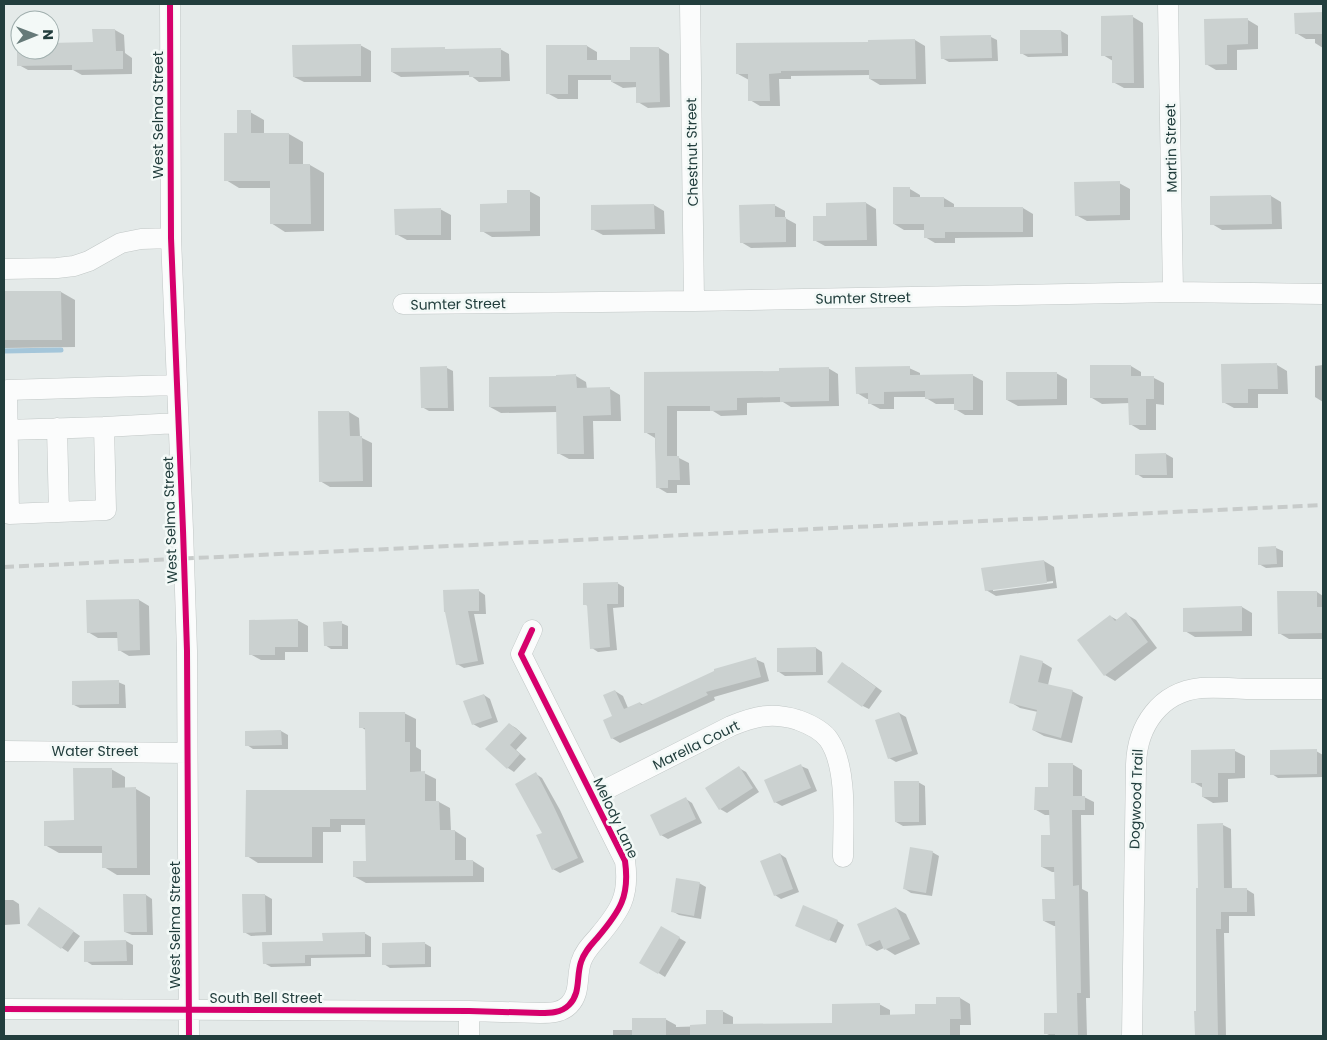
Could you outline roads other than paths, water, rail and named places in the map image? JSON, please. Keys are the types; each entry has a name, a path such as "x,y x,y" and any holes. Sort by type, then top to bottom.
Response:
{"street":[{"name":"West Selma Street","path":"170,4 171,238 176,385 184,530 187,651 188,1036"},
{"name":"Chestnut Street","path":"690,4 694,301"},
{"name":"Martin Street","path":"1168,4 1173,292"},
{"path":"4,269 74,266 89,261 121,243 141,239 171,238"},
{"name":"Sumter Street","path":"403,304 694,301 1173,292 1323,294"},
{"path":"104,427 106,510 9,514 6,390 176,385"},
{"path":"8,430 178,423"},
{"path":"56,428 59,512"},
{"name":"Melody Lane","path":"469,1011 551,1013 560,1011 568,1006 577,990 581,962 587,949 613,919 626,890 627,874 625,861 521,654 532,630"},
{"name":"Dogwood Trail","path":"1132,1036 1136,752 1139,740 1150,717 1168,700 1200,688 1323,690"},
{"name":"Marella Court","path":"593,796 731,726 749,719 770,716 788,718 804,722 817,729 829,739 837,755 843,795 843,857"},
{"name":"Water Street","path":"4,751 187,753"},
{"name":"South Bell Street","path":"4,1009 469,1011"},
{"path":"469,1011 469,1036"}],"waterway":[{"path":"4,351 61,350"}],"railway":[{"path":"4,567 1323,505"}]}
